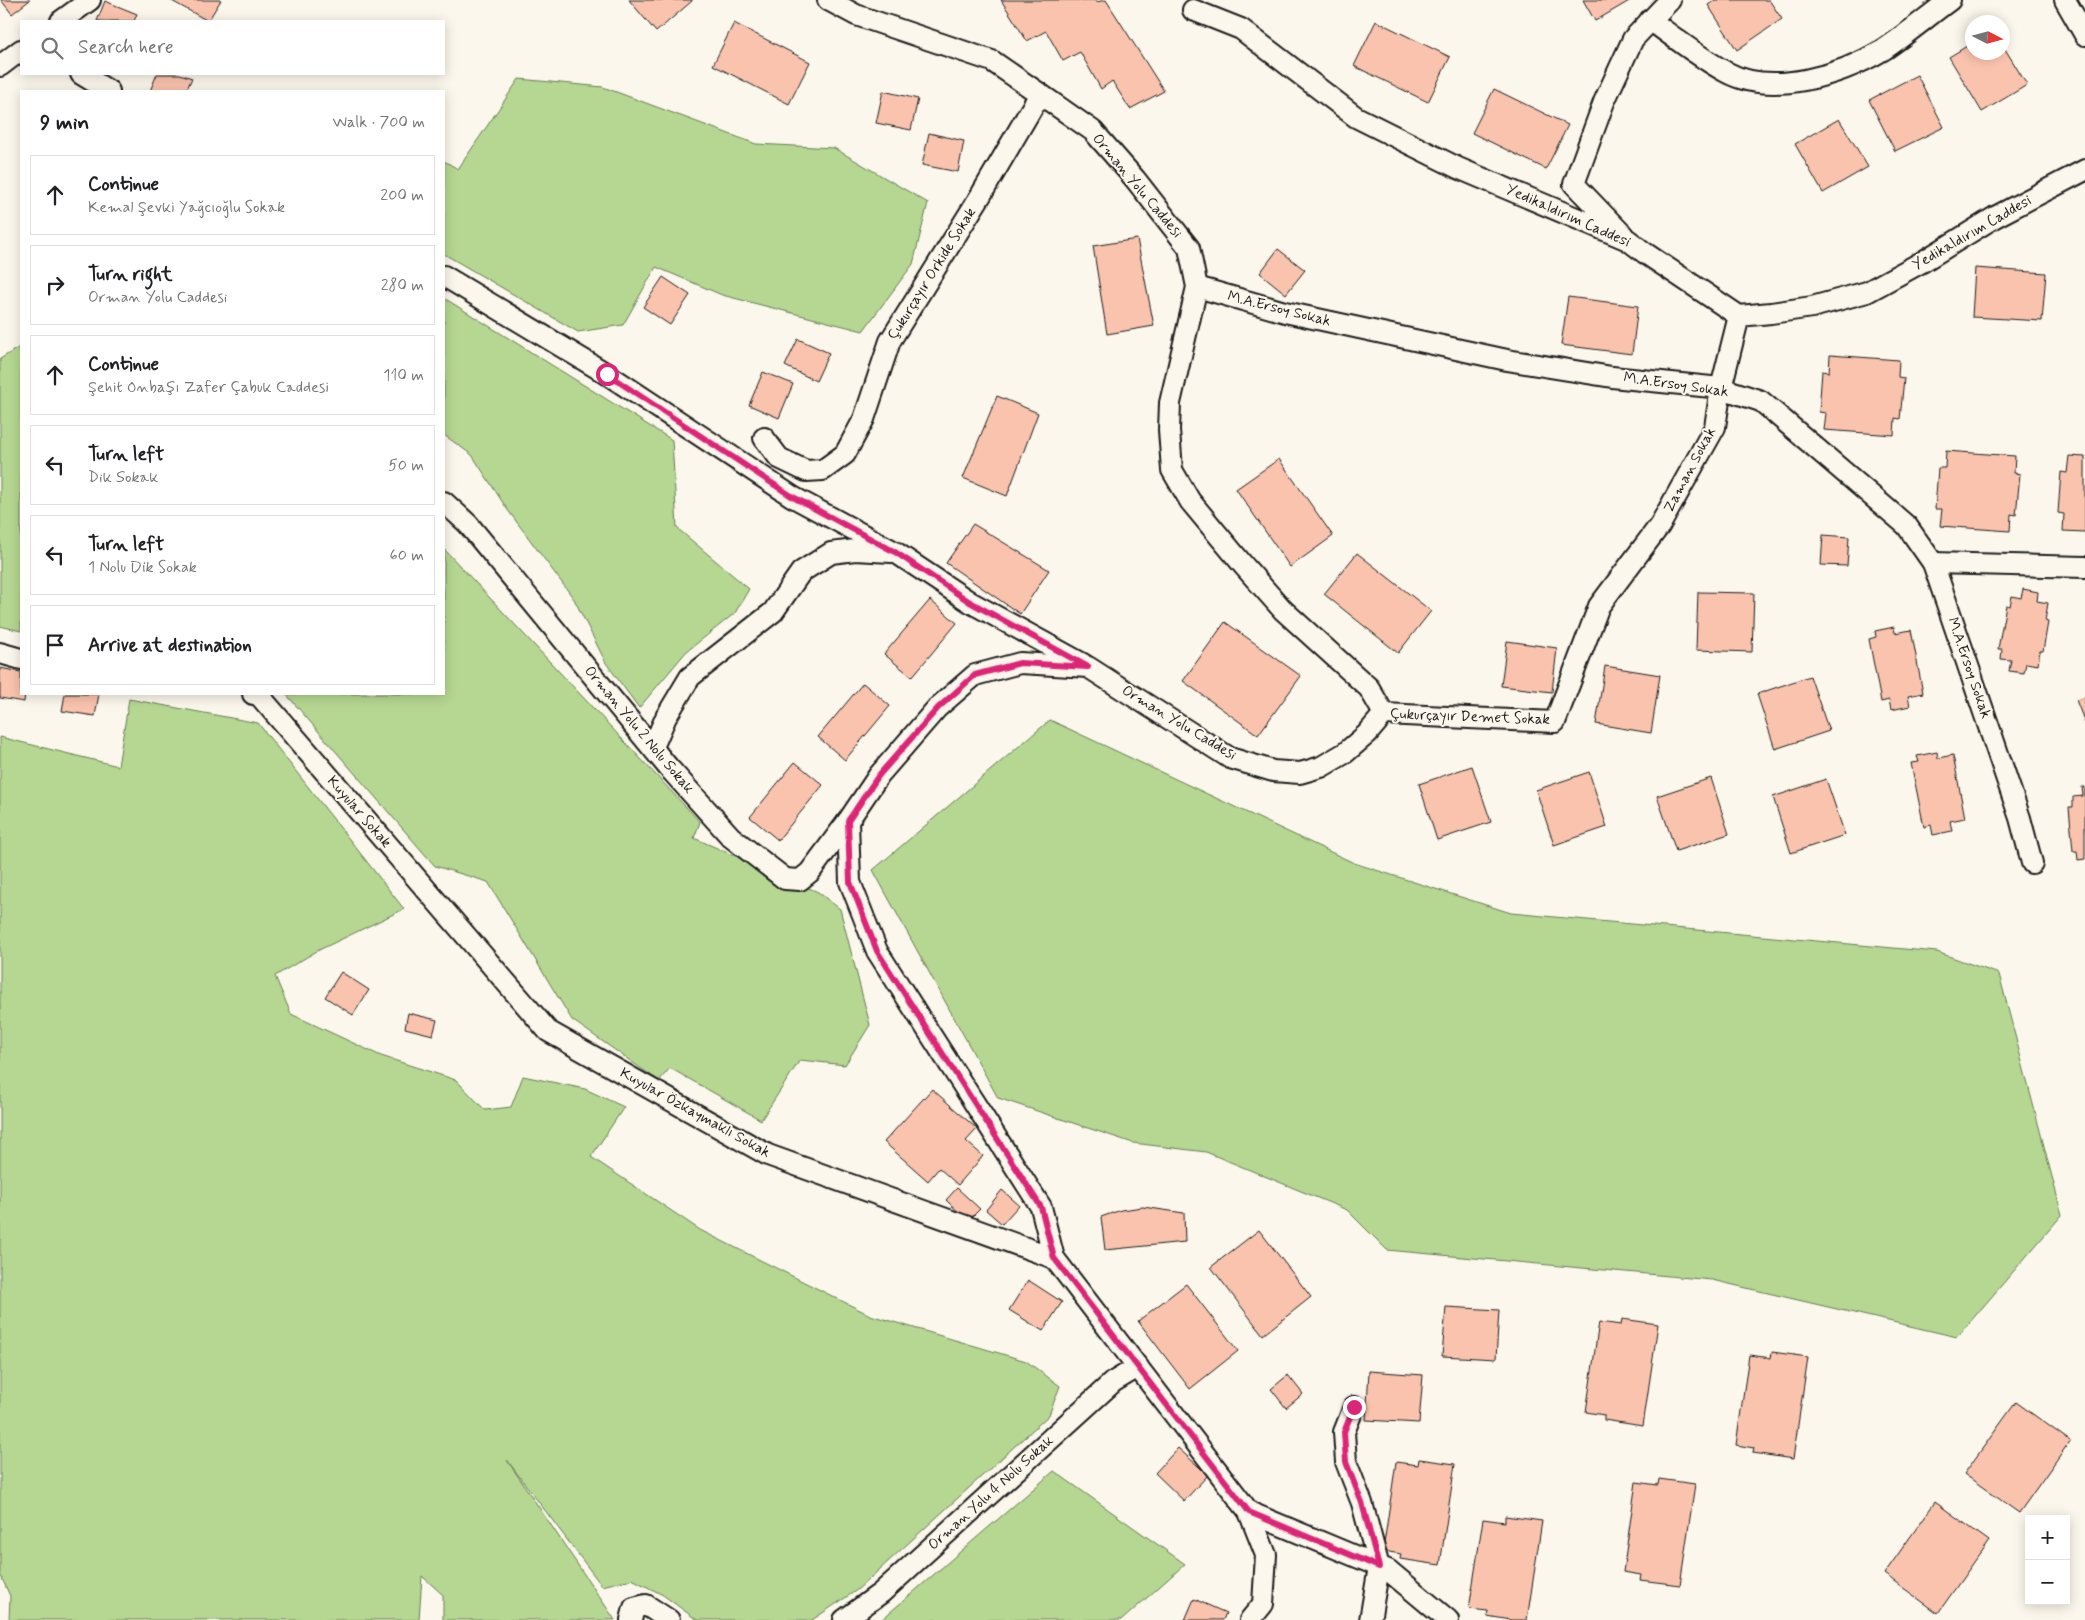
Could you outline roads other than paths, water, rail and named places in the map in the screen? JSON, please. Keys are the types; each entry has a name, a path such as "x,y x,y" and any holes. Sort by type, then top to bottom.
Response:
{"street":[{"path":"62,20 90,0"},
{"name":"Orman Yolu Caddesi","path":"828,0 856,15 992,61 1093,131 1135,179 1189,248 1197,287 1170,403 1169,430 1172,470 1190,501 1244,566 1283,610 1368,688 1384,714 1367,734 1352,747 1321,767 1300,773 1273,771 1230,758 1088,667 1020,663 975,675 938,708 879,775 848,821"},
{"path":"843,0 856,15"},
{"path":"1628,240 1574,184 1604,102 1632,39 1670,0"},
{"path":"1650,20 1727,73 1757,84 1788,83 1839,71 1882,50 1950,0"},
{"path":"2066,0 2085,36"},
{"name":"Yedikaldırım Caddesi","path":"1194,10 1218,18 1241,29 1356,116 1458,168 1628,240 1739,316 1812,307 1868,292 1922,262 1995,217 2085,170"},
{"path":"0,66 20,51"},
{"path":"83,75 106,90"},
{"name":"Çukurçayır Orkide Sokak","path":"764,438 779,458 806,471 823,470 845,454 864,420 890,341 981,195 1040,94"},
{"path":"445,277 607,374 793,497 895,552 970,602 1088,667"},
{"name":"M.A.Ersoy Sokak","path":"1197,287 1285,312 1507,360 1612,377 1721,388 1761,401 1907,526 1933,563 2020,818 2032,863"},
{"name":"Zaman Sokak","path":"1599,606 1660,525 1715,427 1721,388 1739,316"},
{"name":"Orman Yolu 2 Nolu Sokak","path":"445,503 468,524 653,747 731,837 784,879 800,880 810,872 848,821"},
{"path":"653,747 666,718 690,677 773,612 801,572 831,553 855,550 895,552"},
{"path":"1933,563 2085,567"},
{"name":"Çukurçayır Demet Sokak","path":"1384,714 1555,722 1599,606"},
{"path":"0,653 20,659"},
{"name":"Kuyular Sokak","path":"259,695 464,933"},
{"path":"848,821 850,882 877,951 1041,1207 1054,1258 1249,1512 1266,1555 1263,1604 1250,1620"},
{"name":"Kuyular Özkaymaklı Sokak","path":"464,933 548,1031 768,1155 1054,1258"},
{"name":"Orman Yolu 4 Nolu Sokak","path":"844,1620 881,1592 1114,1382 1138,1367"},
{"path":"1354,1407 1344,1432 1346,1462 1362,1503 1379,1567 1370,1620"},
{"path":"1249,1512 1388,1570 1448,1620"},
{"path":"631,1620 634,1608 646,1606 669,1620"}]}
